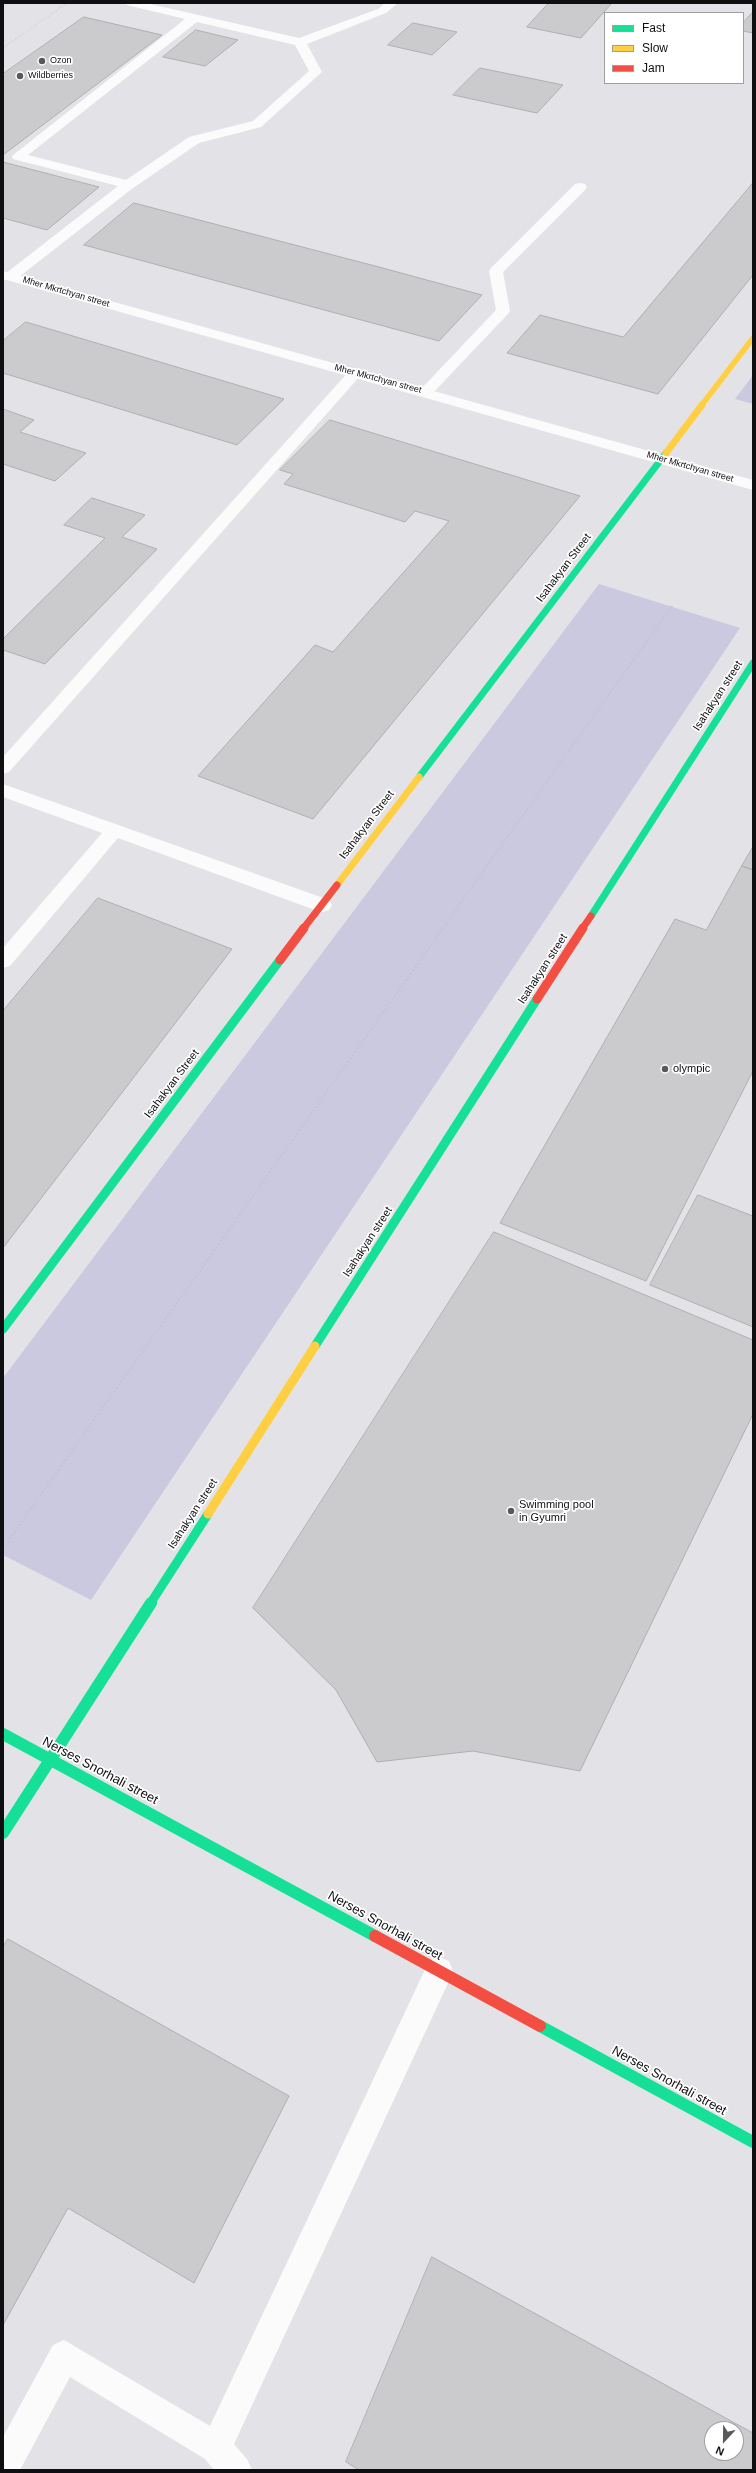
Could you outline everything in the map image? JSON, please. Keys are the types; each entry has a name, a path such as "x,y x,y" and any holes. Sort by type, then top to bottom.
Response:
{"street":[{"path":"131,3 300,42 382,11 392,3"},
{"path":"128,185 18,156 194,18"},
{"path":"7,276 128,185 194,140 257,124 316,72 300,42"},
{"path":"426,392 504,311 496,271 580,187"},
{"name":"Mher Mkrtchyan street","path":"7,276 356,372 753,485"},
{"name":"Isahakyan Street","path":"3,1329 322,905 663,459 753,338"},
{"path":"3,768 356,372"},
{"name":"Isahakyan street","path":"3,1833 753,663"},
{"path":"3,790 322,905"},
{"path":"3,962 114,831"},
{"name":"Nerses Snorhali street","path":"3,1734 753,2142"},
{"path":"4,2470 64,2356 226,2459 439,1971"}],"path":[{"path":"3,48 67,3"},
{"path":"3,1548 672,606"}],"shaded area":[{"path":"753,375 753,404 735,399"},
{"path":"599,584 740,628 91,1600 3,1555 3,1378"}],"building":[{"path":"549,3 612,3 581,38 527,27"},
{"path":"753,12 753,33 744,31 744,22"},
{"path":"84,17 162,35 3,155 3,74"},
{"path":"413,23 457,32 432,55 388,45"},
{"path":"196,30 238,40 205,66 163,57"},
{"path":"480,68 563,85 537,113 453,95"},
{"path":"3,162 99,187 47,230 3,218"},
{"path":"753,183 753,275 658,394 507,353 540,315 623,337"},
{"path":"134,203 482,295 439,341 84,245"},
{"path":"26,322 284,399 237,445 3,373 3,341"},
{"path":"3,409 34,420 20,432 86,453 55,481 3,464"},
{"path":"330,420 580,496 313,819 198,776 315,645 333,652 449,521 415,511 405,522 284,484 293,474 280,470"},
{"path":"92,498 145,515 122,537 157,549 45,664 3,650 3,639 105,538 64,525"},
{"path":"753,847 753,870 742,866"},
{"path":"742,866 753,870 753,1071 646,1281 500,1223 675,919 706,930"},
{"path":"98,898 232,949 3,1248 3,1011"},
{"path":"698,1195 753,1216 753,1327 650,1285"},
{"name":"Swimming pool in Gyumri","path":"494,1232 753,1340 753,1414 580,1771 473,1751 377,1762 336,1690 253,1608"},
{"path":"8,1939 289,2096 194,2283 68,2208 3,2325 3,1947"},
{"path":"432,2257 731,2421 704,2421 704,2461 744,2461 744,2428 753,2433 753,2470 359,2470 346,2462"}],"traffic: fast":[{"path":"419,777 666,453"},
{"path":"591,916 753,663"},
{"path":"3,1329 280,960"},
{"path":"315,1346 537,999"},
{"path":"3,1833 208,1514"},
{"path":"3,1734 375,1936"},
{"path":"540,2026 753,2142"}],"traffic: slow":[{"path":"666,453 753,338"},
{"path":"337,885 419,777"},
{"path":"208,1514 315,1346"}],"traffic: jam":[{"path":"280,960 337,885"},
{"path":"537,999 591,916"},
{"path":"375,1936 540,2026"}],"place":[{"name":"Ozon","path":"42,61"},
{"name":"Wildberries","path":"20,76"},
{"name":"olympic","path":"665,1069"},
{"name":"Swimming pool in Gyumri","path":"511,1511"}]}
